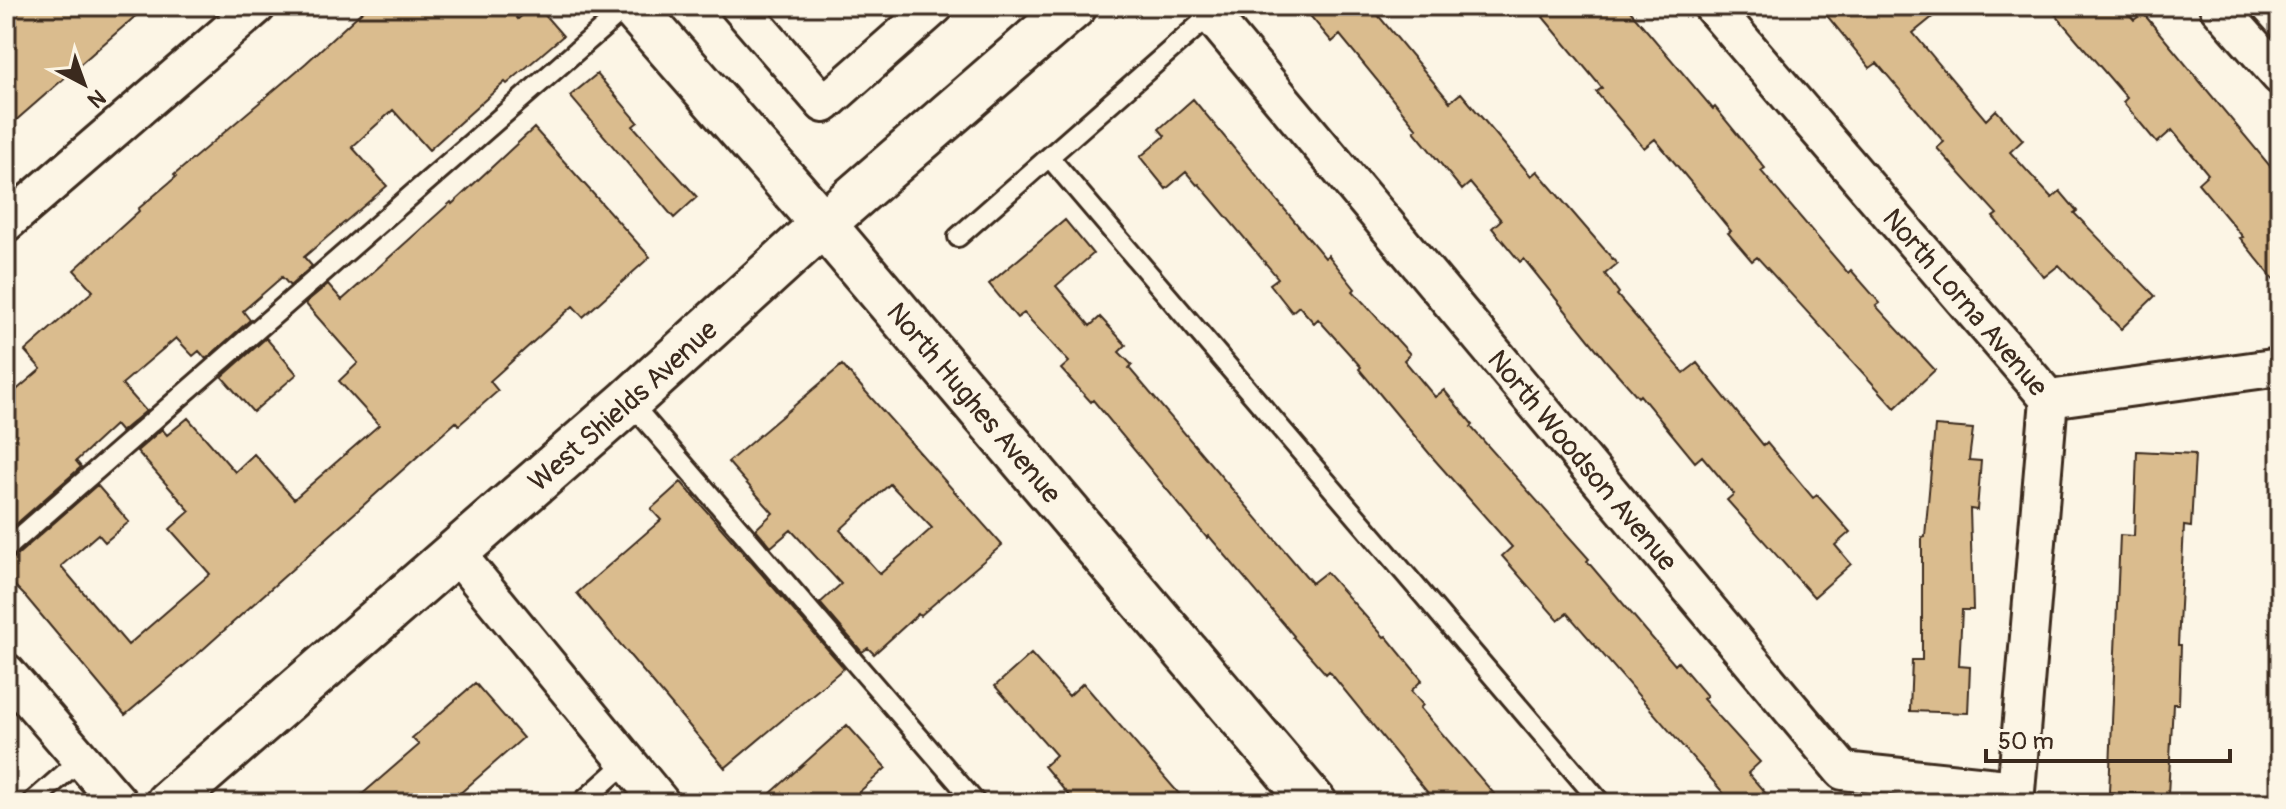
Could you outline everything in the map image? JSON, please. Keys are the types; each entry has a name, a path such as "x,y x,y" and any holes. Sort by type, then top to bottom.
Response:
{"main road":[{"name":"North Hughes Avenue","path":"630,6 823,224 1314,803"},
{"name":"West Shields Avenue","path":"168,803 629,401 823,224 1074,6"}],"street":[{"path":"6,223 257,6"},
{"path":"739,6 824,104 935,6"},
{"name":"North Lorna Avenue","path":"1712,6 2049,399 2016,796"},
{"path":"2218,6 2274,58"},
{"name":"North Woodson Avenue","path":"1216,10 1843,771 2016,796"},
{"path":"2049,399 2280,367"},
{"path":"456,553 661,803"},
{"path":"6,672 119,803"}],"lane":[{"path":"6,549 630,6"},
{"path":"958,237 1216,10"},
{"path":"1049,157 1601,803"},
{"path":"629,401 976,803"},
{"path":"31,803 81,759"},
{"path":"581,803 627,762"}],"building":[{"path":"6,6 147,6 6,129"},
{"path":"368,6 507,6 518,19 537,6 563,36 507,84 505,82 429,150 393,110 352,147 387,186 304,257 312,266 290,286 282,277 243,311 250,320 206,359 199,351 193,356 176,338 122,384 146,411 121,432 115,425 76,461 81,467 6,533 6,399 41,369 25,351 93,291 74,270 176,177 174,175"},
{"path":"1302,6 1375,6 1372,8 1450,102 1461,93 1531,176 1537,171 1617,264 1605,274 1619,293 1617,295 1684,373 1697,363 1764,446 1767,443 1813,498 1817,495 1850,532 1835,545 1851,564 1814,597 1727,500 1734,494 1702,456 1695,462 1640,395 1638,397 1606,361 1524,259 1520,262 1492,228 1501,220 1470,183 1462,190 1340,35 1332,42"},
{"path":"1556,6 1626,6 1713,109 1715,107 1765,168 1761,171 1848,273 1851,270 1880,303 1876,306 1935,370 1895,408 1757,257 1752,261 1655,139 1644,148 1596,92 1602,88 1543,17"},
{"path":"1819,6 1946,6 1913,33 1986,120 1996,110 2023,140 2010,152 2052,198 2060,191 2077,211 2074,213 2155,296 2121,329 2059,265 2044,277 1993,217 1997,214 1937,148 1944,142 1877,63 1870,68"},
{"path":"2048,6 2122,6 2134,20 2143,13 2280,178 2280,287 2198,183 2208,174 2172,130 2157,143 2123,102 2127,98"},
{"path":"597,74 638,122 633,126 697,197 674,218 570,96"},
{"path":"1193,99 1325,258 1328,255 1355,289 1353,291 1410,354 1404,360 1435,397 1444,390 1473,425 1471,427 1589,559 1587,561 1675,665 1678,662 1707,696 1703,699 1760,762 1748,773 1774,803 1732,803 1567,613 1558,620 1502,556 1512,547 1433,458 1359,369 1361,367 1318,319 1314,323 1299,306 1292,312 1270,284 1278,278 1199,184 1186,172 1166,189 1140,157 1165,136 1159,129"},
{"path":"534,128 650,257 583,317 573,306 490,381 498,391 459,425 456,422 199,653 125,715 6,577 6,561 14,558 97,485 129,522 105,542 98,534 61,566 128,645 210,574 170,529 190,511 137,451 162,429 167,435 188,418 235,472 254,454 294,499 379,425 339,381 358,363 305,303 328,284 342,300"},
{"path":"1065,220 1093,254 1056,286 1090,326 1100,317 1126,345 1119,352 1132,365 1129,368 1312,583 1326,572 1386,636 1422,680 1411,691 1423,705 1420,708 1502,803 1436,803 1329,671 1326,674 1293,637 1093,400 1091,402 1061,369 1069,362 1024,313 1017,318 989,284"},
{"path":"266,338 297,374 253,412 222,377"},
{"path":"842,365 1002,545 874,654 868,648 862,652 820,603 841,584 791,530 771,547 756,529 773,513 728,462","holes":["890,484 932,528 880,574 840,530"]},
{"path":"1935,426 1973,429 1969,460 1981,461 1977,510 1970,509 1973,610 1962,610 1959,666 1970,667 1968,713 1910,711 1912,660 1922,660 1922,537 1925,536"},
{"path":"2137,451 2195,454 2191,527 2184,526 2178,645 2181,645 2179,704 2173,704 2168,795 2109,792 2120,535 2134,536"},
{"path":"681,482 844,668 725,768 577,593 661,520 651,509"},
{"path":"1031,654 1069,696 1083,683 1187,803 1075,803 1044,766 1056,755 995,686"},
{"path":"475,683 523,738 449,803 352,803 419,745 412,738"},
{"path":"847,725 886,768 847,803 760,803"}]}
